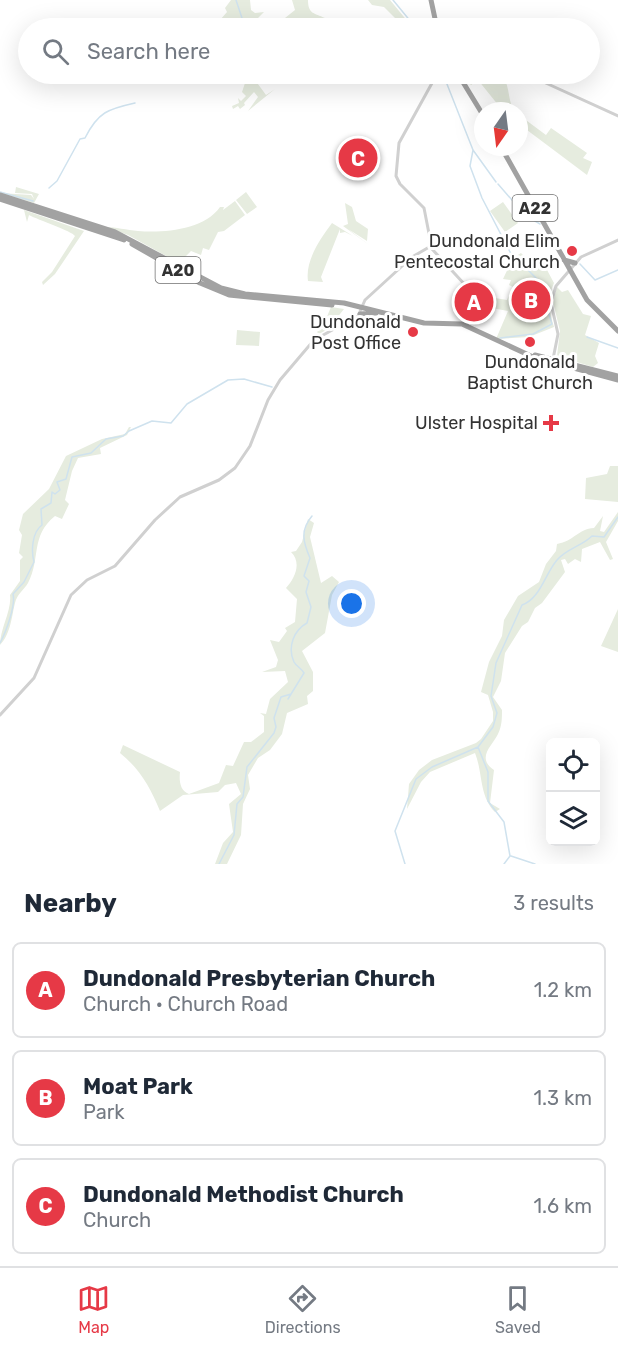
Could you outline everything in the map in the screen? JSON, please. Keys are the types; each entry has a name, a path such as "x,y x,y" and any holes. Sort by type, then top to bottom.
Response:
{"highway":[{"path":"431,0 435,18"},
{"path":"464,84 475,102"},
{"name":"A22","path":"506,156 564,260 567,272 573,277 590,305 618,332"},
{"name":"A20","path":"0,197 63,215 126,237 221,288 246,294 359,310"},
{"name":"A20","path":"0,197 124,240 200,283 229,295 378,311 424,323 467,325 508,346 553,361 618,378"},
{"path":"63,215 89,226"},
{"path":"564,260 575,263"},
{"path":"359,310 392,315"},
{"name":"A20","path":"508,346 574,369 618,378"}],"street":[{"path":"431,84 400,140 396,153 396,176 400,184 424,208 431,246 467,287 467,325"},
{"path":"548,84 618,116"},
{"path":"553,361 558,334 552,309 552,295 575,263 600,247 618,240"},
{"path":"0,715 34,678 70,595 87,580 115,566 155,520 185,493 214,483 235,468 250,446 268,400 280,380 314,340 348,323 364,300 412,257 431,246"},
{"path":"536,355 549,356 555,352"}],"shaded area":[{"path":"231,0 250,0 251,10 255,13 264,12 258,18 222,18 227,12 225,8"},
{"path":"292,0 308,0 310,11 325,18 285,18 295,10"},
{"path":"368,0 390,0 405,18 395,18 384,7 372,5"},
{"path":"245,84 258,84 266,95 275,89 248,111 258,97 254,92 240,109 238,106 233,109 232,106 239,103 238,98 241,101 246,96 242,92"},
{"path":"481,84 506,84 511,102 496,102"},
{"path":"528,122 546,135 551,128 587,153 583,158 592,162 587,175 528,131"},
{"path":"356,142 359,143 368,163 357,151 351,149 351,158 345,164 350,169 349,171 343,168 346,155 341,159 342,167 339,166 340,158 349,146"},
{"path":"16,187 39,194 34,203 0,193 31,195 34,199 32,194 15,193"},
{"path":"246,192 257,207 247,214 236,200"},
{"path":"235,201 245,215 224,231 218,232 209,250 203,248 201,255 191,251 179,263 128,235 106,227 138,231 183,228 204,221 220,207 224,207 223,210"},
{"path":"503,202 518,223 505,232 490,211"},
{"path":"345,203 352,207 356,221 368,229 367,241 348,229 369,245 343,226 348,224"},
{"path":"24,210 84,231 55,274 43,285 42,282 52,272 75,236 29,215 27,222"},
{"path":"332,223 353,236 345,232 340,233 340,229 321,277 323,282 308,281 311,258"},
{"path":"521,253 529,261 539,255 554,283 550,294 550,305 554,327 529,337 496,339 508,311 486,307 489,297 507,300 513,287 509,285 511,280 503,279 513,258"},
{"path":"557,287 562,292 568,290 583,314 591,316 585,335 599,343 595,356 598,363 593,367 557,356 560,331 553,302"},
{"path":"331,307 344,309 328,329 319,334 317,332 323,326"},
{"path":"237,330 260,332 259,346 236,345"},
{"path":"131,427 127,435 100,448 101,454 78,458 72,471 65,500 69,504 62,519 55,516 42,532 32,574 16,600 9,630 0,645 10,595 20,581 20,560 23,557 19,553 22,535 19,530 23,514 49,489 66,456 102,439 125,434"},
{"path":"610,466 618,466 618,502 585,499 586,478 607,474"},
{"path":"618,512 618,521 606,542 613,559 610,560 600,542 582,549 581,562 575,559 568,564 565,559 561,560 565,572 542,603 535,608 528,622 522,626 505,653 501,681 493,697 502,710 501,725 486,756 486,761 494,770 490,803 500,809 495,812 486,799 475,753 430,772 421,782 407,809 409,784 419,770 432,760 476,743 493,721 488,695 481,692 489,662 502,636 504,620 518,596 539,582 546,564 556,551 557,544 584,530 594,528 603,516 600,531 604,532"},
{"path":"308,519 314,523 310,537 321,583 332,576 339,582 332,595 325,633 302,651 313,672 313,691 307,696 308,704 287,713 282,734 270,750 258,758 248,775 250,789 243,804 241,835 227,864 215,864 223,843 233,832 229,804 241,794 236,783 225,785 218,792 183,795 160,811 144,779 120,753 123,745 180,772 181,785 189,794 219,783 226,765 233,766 244,742 251,742 264,732 264,716 260,713 266,714 270,699 288,682 285,671 262,672 276,667 278,660 270,640 279,642 287,631 285,628 295,622 297,599 286,588 297,566 291,552 296,551 302,542"},
{"path":"618,609 618,652 601,646"}],"waterway":[{"path":"236,0 242,18"},
{"path":"393,0 408,18"},
{"path":"447,84 473,150 496,182"},
{"path":"49,188 57,181 80,139 85,138 99,117 118,107 135,103"},
{"path":"473,150 470,166 482,198 510,252 538,280 552,324 533,334 500,338"},
{"path":"498,184 525,215 540,224"},
{"path":"0,192 33,201"},
{"path":"580,264 595,280 618,270"},
{"path":"587,337 618,348"},
{"path":"0,643 12,611 13,594 24,582 34,562 33,542 36,532 42,525 41,509 51,503 52,492 55,494 60,490 57,482 66,479 72,457 91,453 106,439 123,436 152,421 171,423 187,404 228,380 244,379 272,387"},
{"path":"219,864 234,835 237,804 243,797 247,767 274,733 276,727 274,718 281,697 291,694 288,699 304,673 294,662 291,651 295,634 307,623 311,607 306,592 309,581 304,576 310,558 304,531 312,516"},
{"path":"405,864 395,831 416,779 432,767 478,747 493,727 497,713 491,696 496,663 522,605 538,592 561,556 592,536 604,537 618,517"},
{"path":"478,747 488,772 488,801 504,822 510,856 504,864"},
{"path":"511,856 535,864"}],"place":[{"name":"Dundonald Methodist Church","path":"358,158"},
{"name":"Dundonald Elim Pentecostal Church","path":"572,251"},
{"name":"Moat Park","path":"531,300"},
{"name":"Dundonald Presbyterian Church","path":"474,302"},
{"name":"Dundonald Post Office","path":"413,332"},
{"name":"Dundonald Baptist Church","path":"530,342"},
{"name":"Ulster Hospital","path":"551,423"}]}
